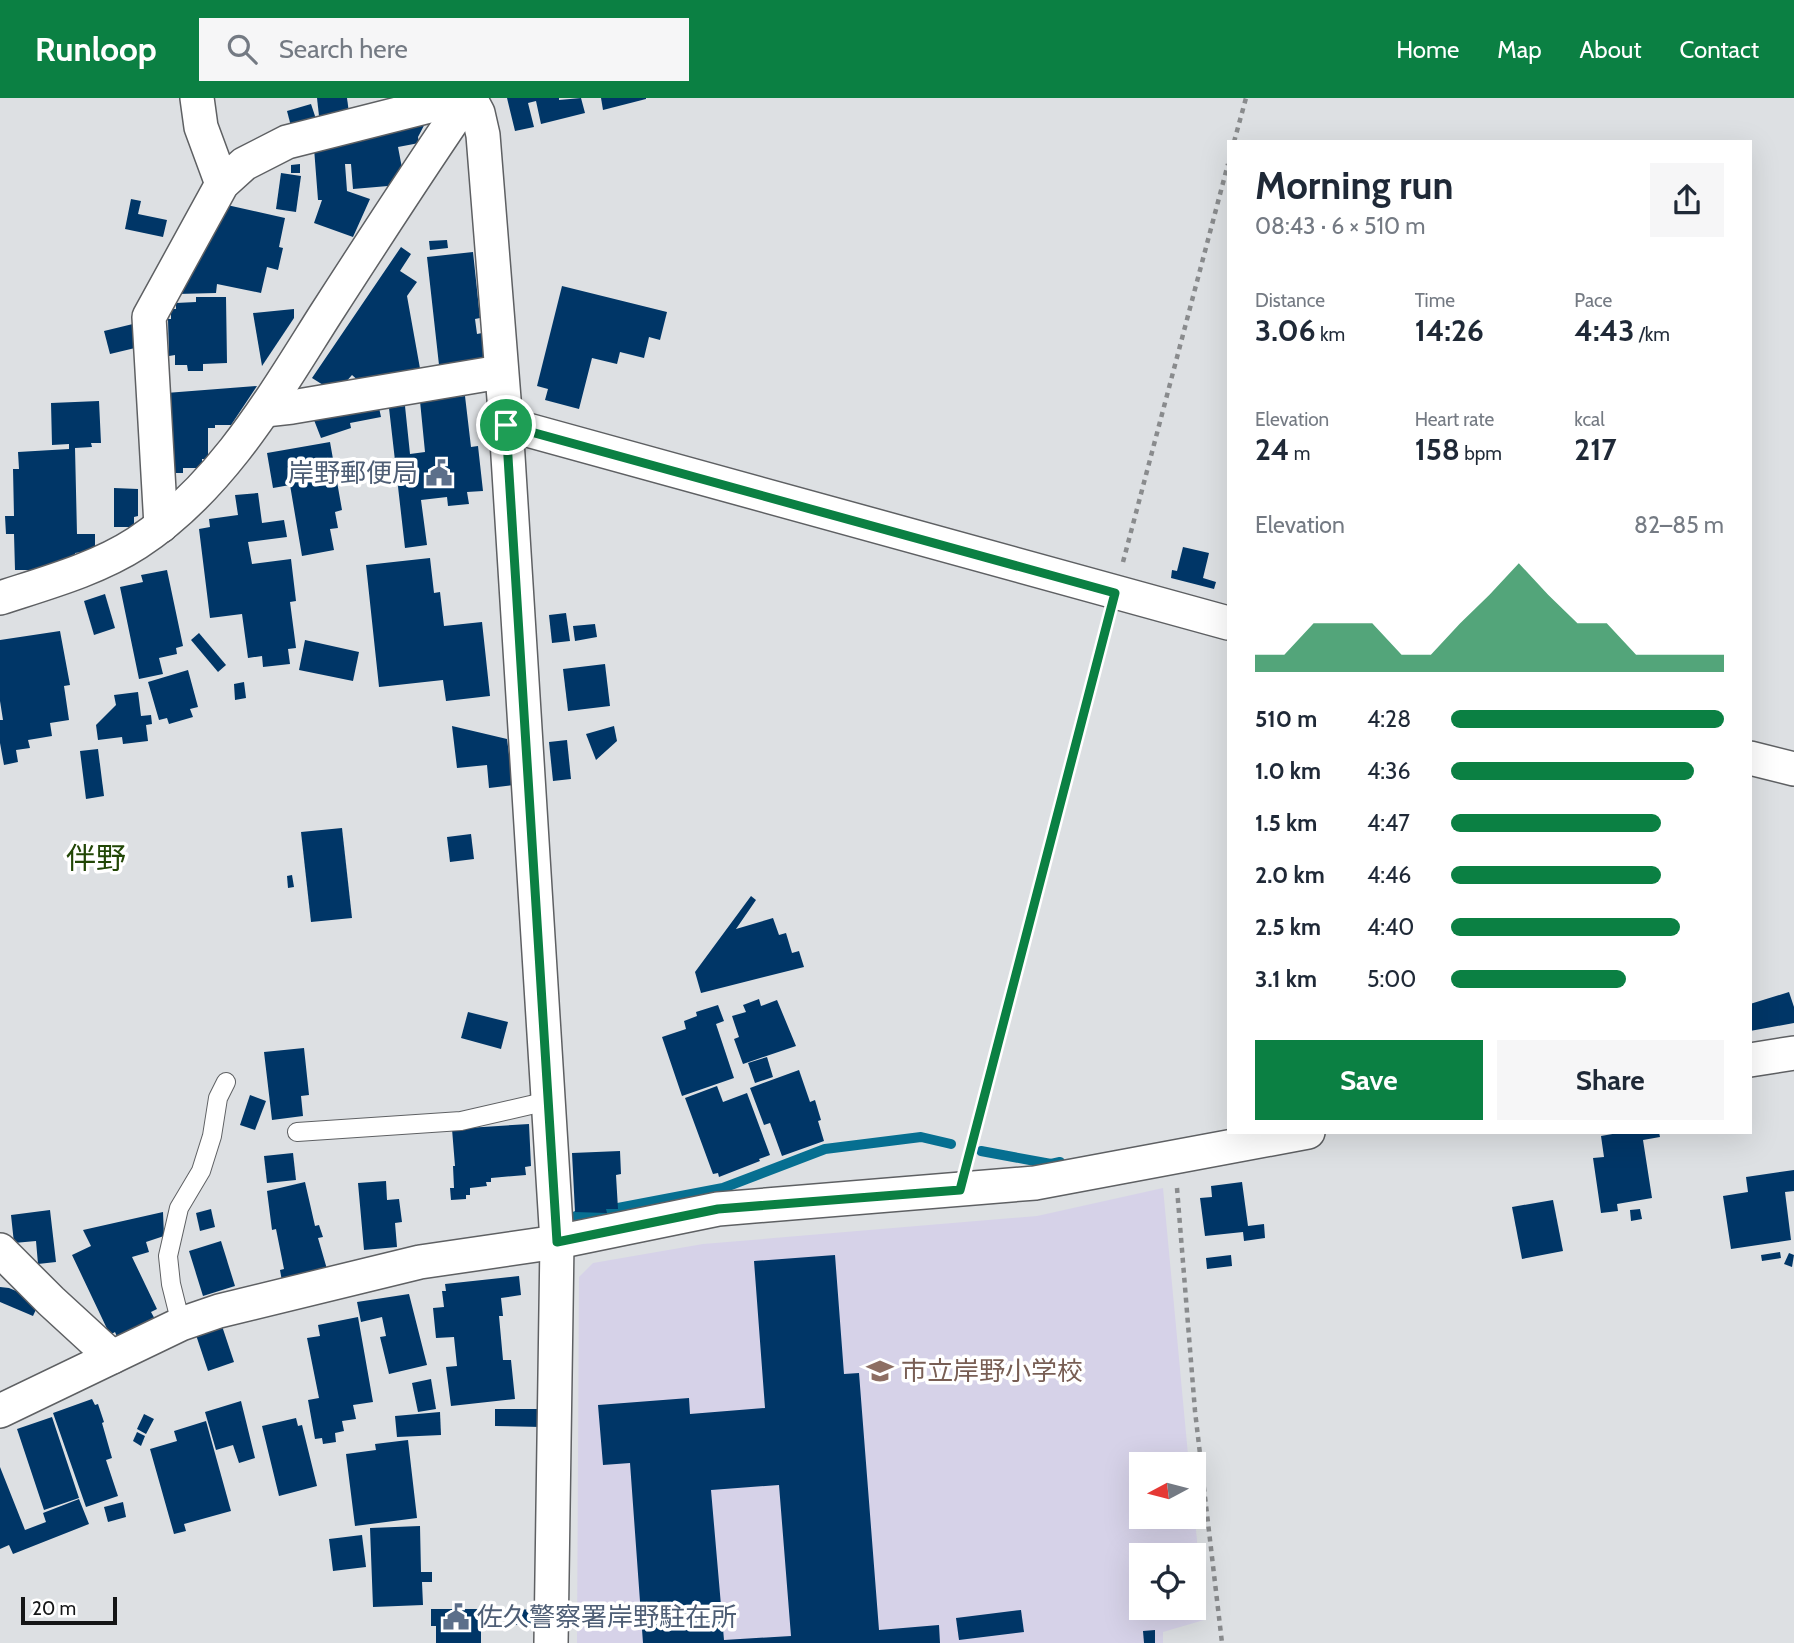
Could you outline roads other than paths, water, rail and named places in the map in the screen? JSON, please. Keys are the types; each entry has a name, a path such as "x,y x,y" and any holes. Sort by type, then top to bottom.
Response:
{"street":[{"path":"197,98 201,127 222,184"},
{"path":"161,526 149,317 222,184 244,164 288,142 461,98"},
{"path":"0,598 58,579 136,544 194,496 265,410 423,163 469,98 478,113 483,135 506,425 557,1242 551,1643"},
{"path":"265,410 500,372"},
{"path":"506,425 1227,623"},
{"path":"1752,758 1794,769"},
{"path":"1752,1060 1794,1053"},
{"path":"0,1411 181,1324 219,1311 419,1262 557,1242 718,1209 1035,1183 1297,1134"},
{"path":"0,1250 112,1357"}],"lane":[{"path":"181,1324 170,1284 168,1256 179,1208 201,1171 212,1136 218,1098 226,1082"},
{"path":"297,1132 461,1121 548,1101"}],"waterway":[{"path":"576,1216 723,1188 825,1149 921,1137 951,1144"},
{"path":"981,1151 1051,1164 1060,1162"}],"place":[{"name":"岸野郵便局","path":"439,473"},
{"name":"市立岸野小学校","path":"880,1371"},
{"name":"佐久警察署岸野駐在所","path":"456,1617"}],"district":[{"name":"伴野","path":"96,858"}]}
